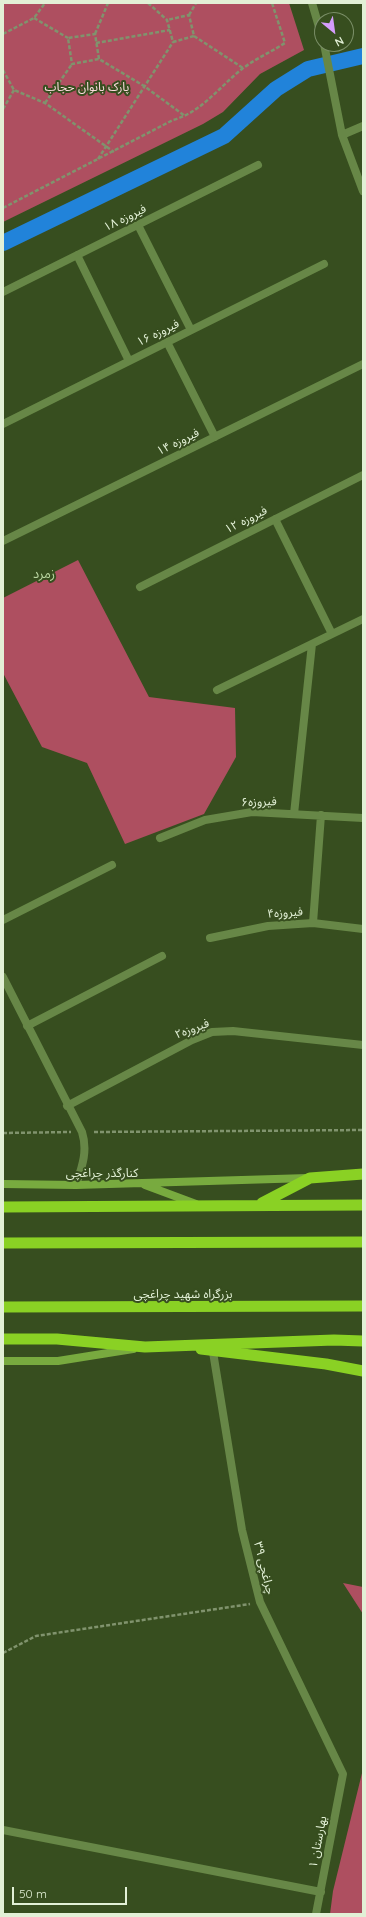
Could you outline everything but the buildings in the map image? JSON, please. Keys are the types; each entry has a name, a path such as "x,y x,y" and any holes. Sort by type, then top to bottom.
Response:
{"highway":[{"path":"260,1205 310,1178 363,1174"},
{"path":"3,1207 363,1205"},
{"path":"3,1243 363,1242"},
{"name":"بزرگراه شهید چراغچی","path":"3,1307 363,1306"},
{"path":"3,1339 57,1339 145,1347 334,1340 363,1341"},
{"path":"176,1345 213,1352 326,1364 363,1371"}],"main road":[{"path":"141,1184 310,1178"},
{"name":"کنارگذر چراغچی","path":"3,1184 141,1184 197,1205"},
{"path":"3,1361 58,1361 145,1347"}],"street":[{"path":"326,52 342,135 363,191"},
{"path":"342,135 363,126"},
{"name":"فیروزه ۱۸","path":"3,292 258,165"},
{"path":"138,225 191,330"},
{"path":"77,255 129,361"},
{"name":"فیروزه ۱۶","path":"3,424 324,264"},
{"path":"167,342 215,437"},
{"name":"فیروزه ۱۴","path":"3,541 363,364"},
{"name":"فیروزه ۱۲","path":"140,587 363,475"},
{"path":"275,519 332,634"},
{"path":"217,690 363,619"},
{"path":"294,814 312,644"},
{"name":"فیروزه۶","path":"160,838 205,820 252,812 363,818"},
{"path":"313,923 321,815"},
{"path":"3,920 112,865"},
{"name":"فیروزه۴","path":"210,938 268,926 313,923 363,929"},
{"path":"28,1026 162,956"},
{"path":"3,977 67,1106 82,1132 85,1142 84,1160 76,1185"},
{"name":"فیروزه۲","path":"67,1106 192,1040 212,1032 233,1031 363,1045"},
{"name":"چراغچی ۳۹","path":"213,1352 242,1530 260,1602 343,1774"},
{"name":"بهارستان ۱","path":"316,1914 343,1774"},
{"path":"3,1830 321,1892"}],"path":[{"path":"3,34 34,18 45,3"},
{"path":"99,59 95,34 108,3"},
{"path":"148,3 168,20 173,42"},
{"path":"196,3 189,15 194,36 243,68"},
{"path":"3,208 114,152 173,120 185,117 208,100 243,68 285,44 272,3"},
{"path":"168,20 189,15"},
{"path":"34,18 68,38 95,34"},
{"path":"96,43 170,30"},
{"path":"98,159 173,42 194,36"},
{"path":"68,38 72,64"},
{"path":"44,103 72,64 99,59 144,86 185,117"},
{"path":"3,70 14,90 44,103 114,152"},
{"path":"3,109 14,90"},
{"path":"3,1132 363,1130"},
{"path":"3,1652 36,1636 260,1602"}],"green space":[{"name":"پارک بانوان حجاب","path":"3,3 289,3 304,50 260,74 223,112 203,124 3,222"},
{"path":"78,560 149,697 235,708 236,757 204,814 125,844 87,763 42,747 3,673 3,598"},
{"path":"343,1583 363,1587 363,1614"},
{"path":"363,1769 363,1914 330,1914 333,1891"}],"waterway":[{"path":"3,243 224,136 276,89 308,69 363,56"}],"district":[{"name":"زمرد","path":"44,574"}]}
